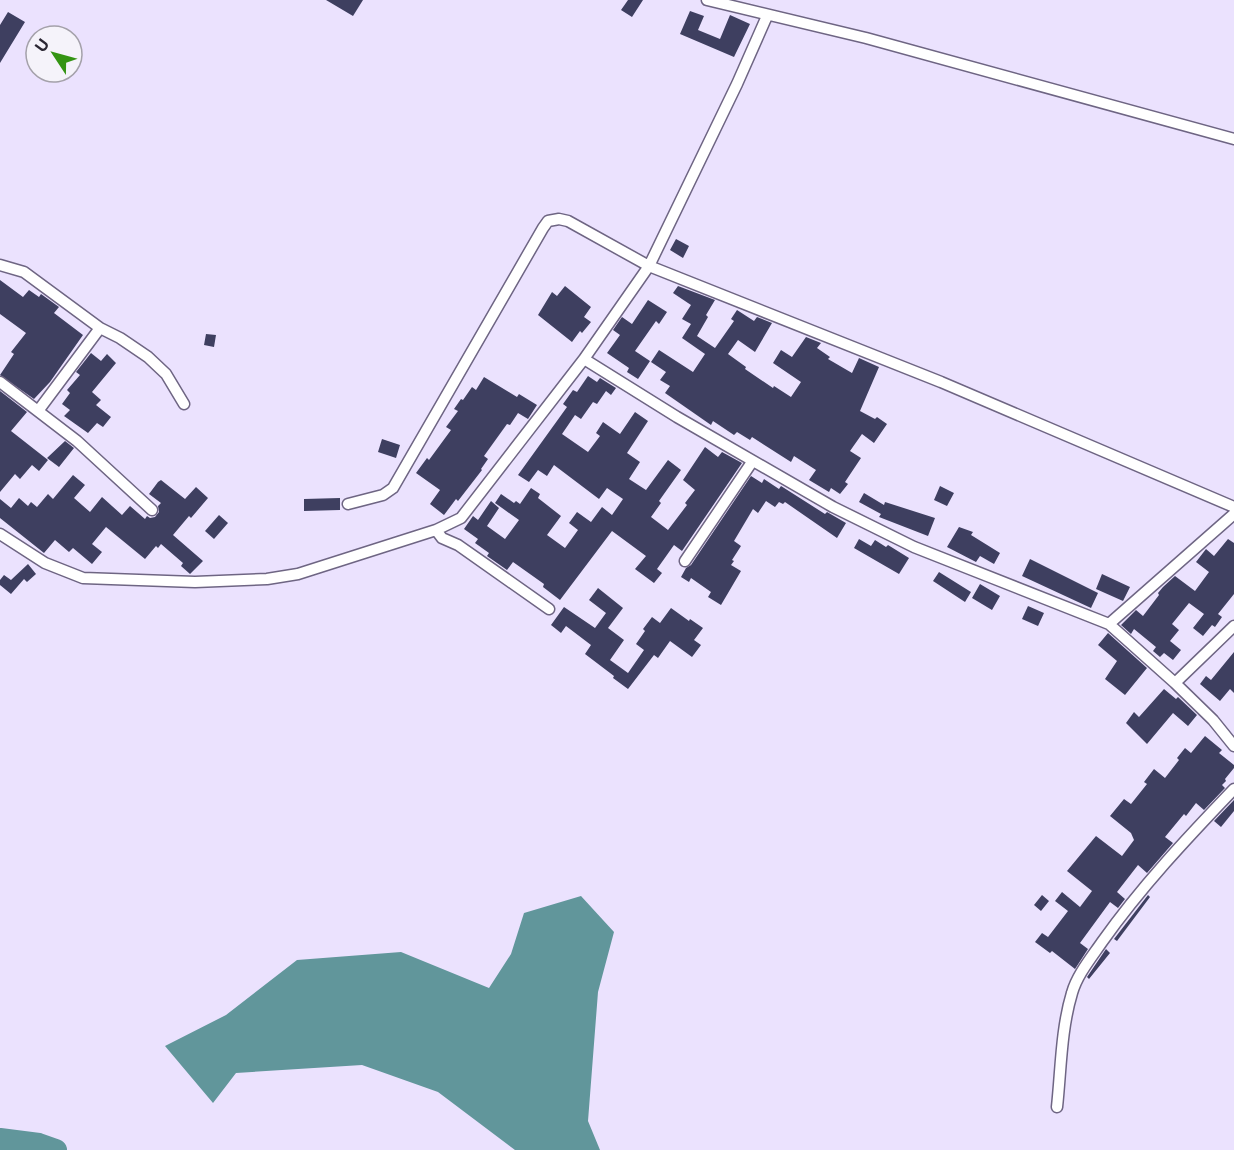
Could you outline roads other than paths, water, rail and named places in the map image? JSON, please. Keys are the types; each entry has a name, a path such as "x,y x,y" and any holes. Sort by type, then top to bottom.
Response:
{"street":[{"path":"706,0 866,38 1234,139"},
{"path":"0,534 45,563 82,578 195,582 267,579 298,574 436,530 461,518 584,359 651,260 737,84 767,16"},
{"path":"348,504 383,495 389,492 397,482 548,221 560,219 651,260 1234,507"},
{"path":"0,265 24,272 100,328 148,357 166,374 184,404"},
{"path":"38,411 100,328"},
{"path":"584,359 676,417 833,507 914,546 1109,624 1213,720 1234,746"},
{"path":"0,382 77,441 153,510"},
{"path":"686,561 752,462"},
{"path":"1109,624 1234,514"},
{"path":"436,530 442,538 458,545 549,609"},
{"path":"1175,683 1234,626"},
{"path":"1057,1107 1067,1014 1075,983 1132,902 1171,856 1234,789"}],"waterway":[{"path":"0,1139 39,1144 56,1150"}]}
